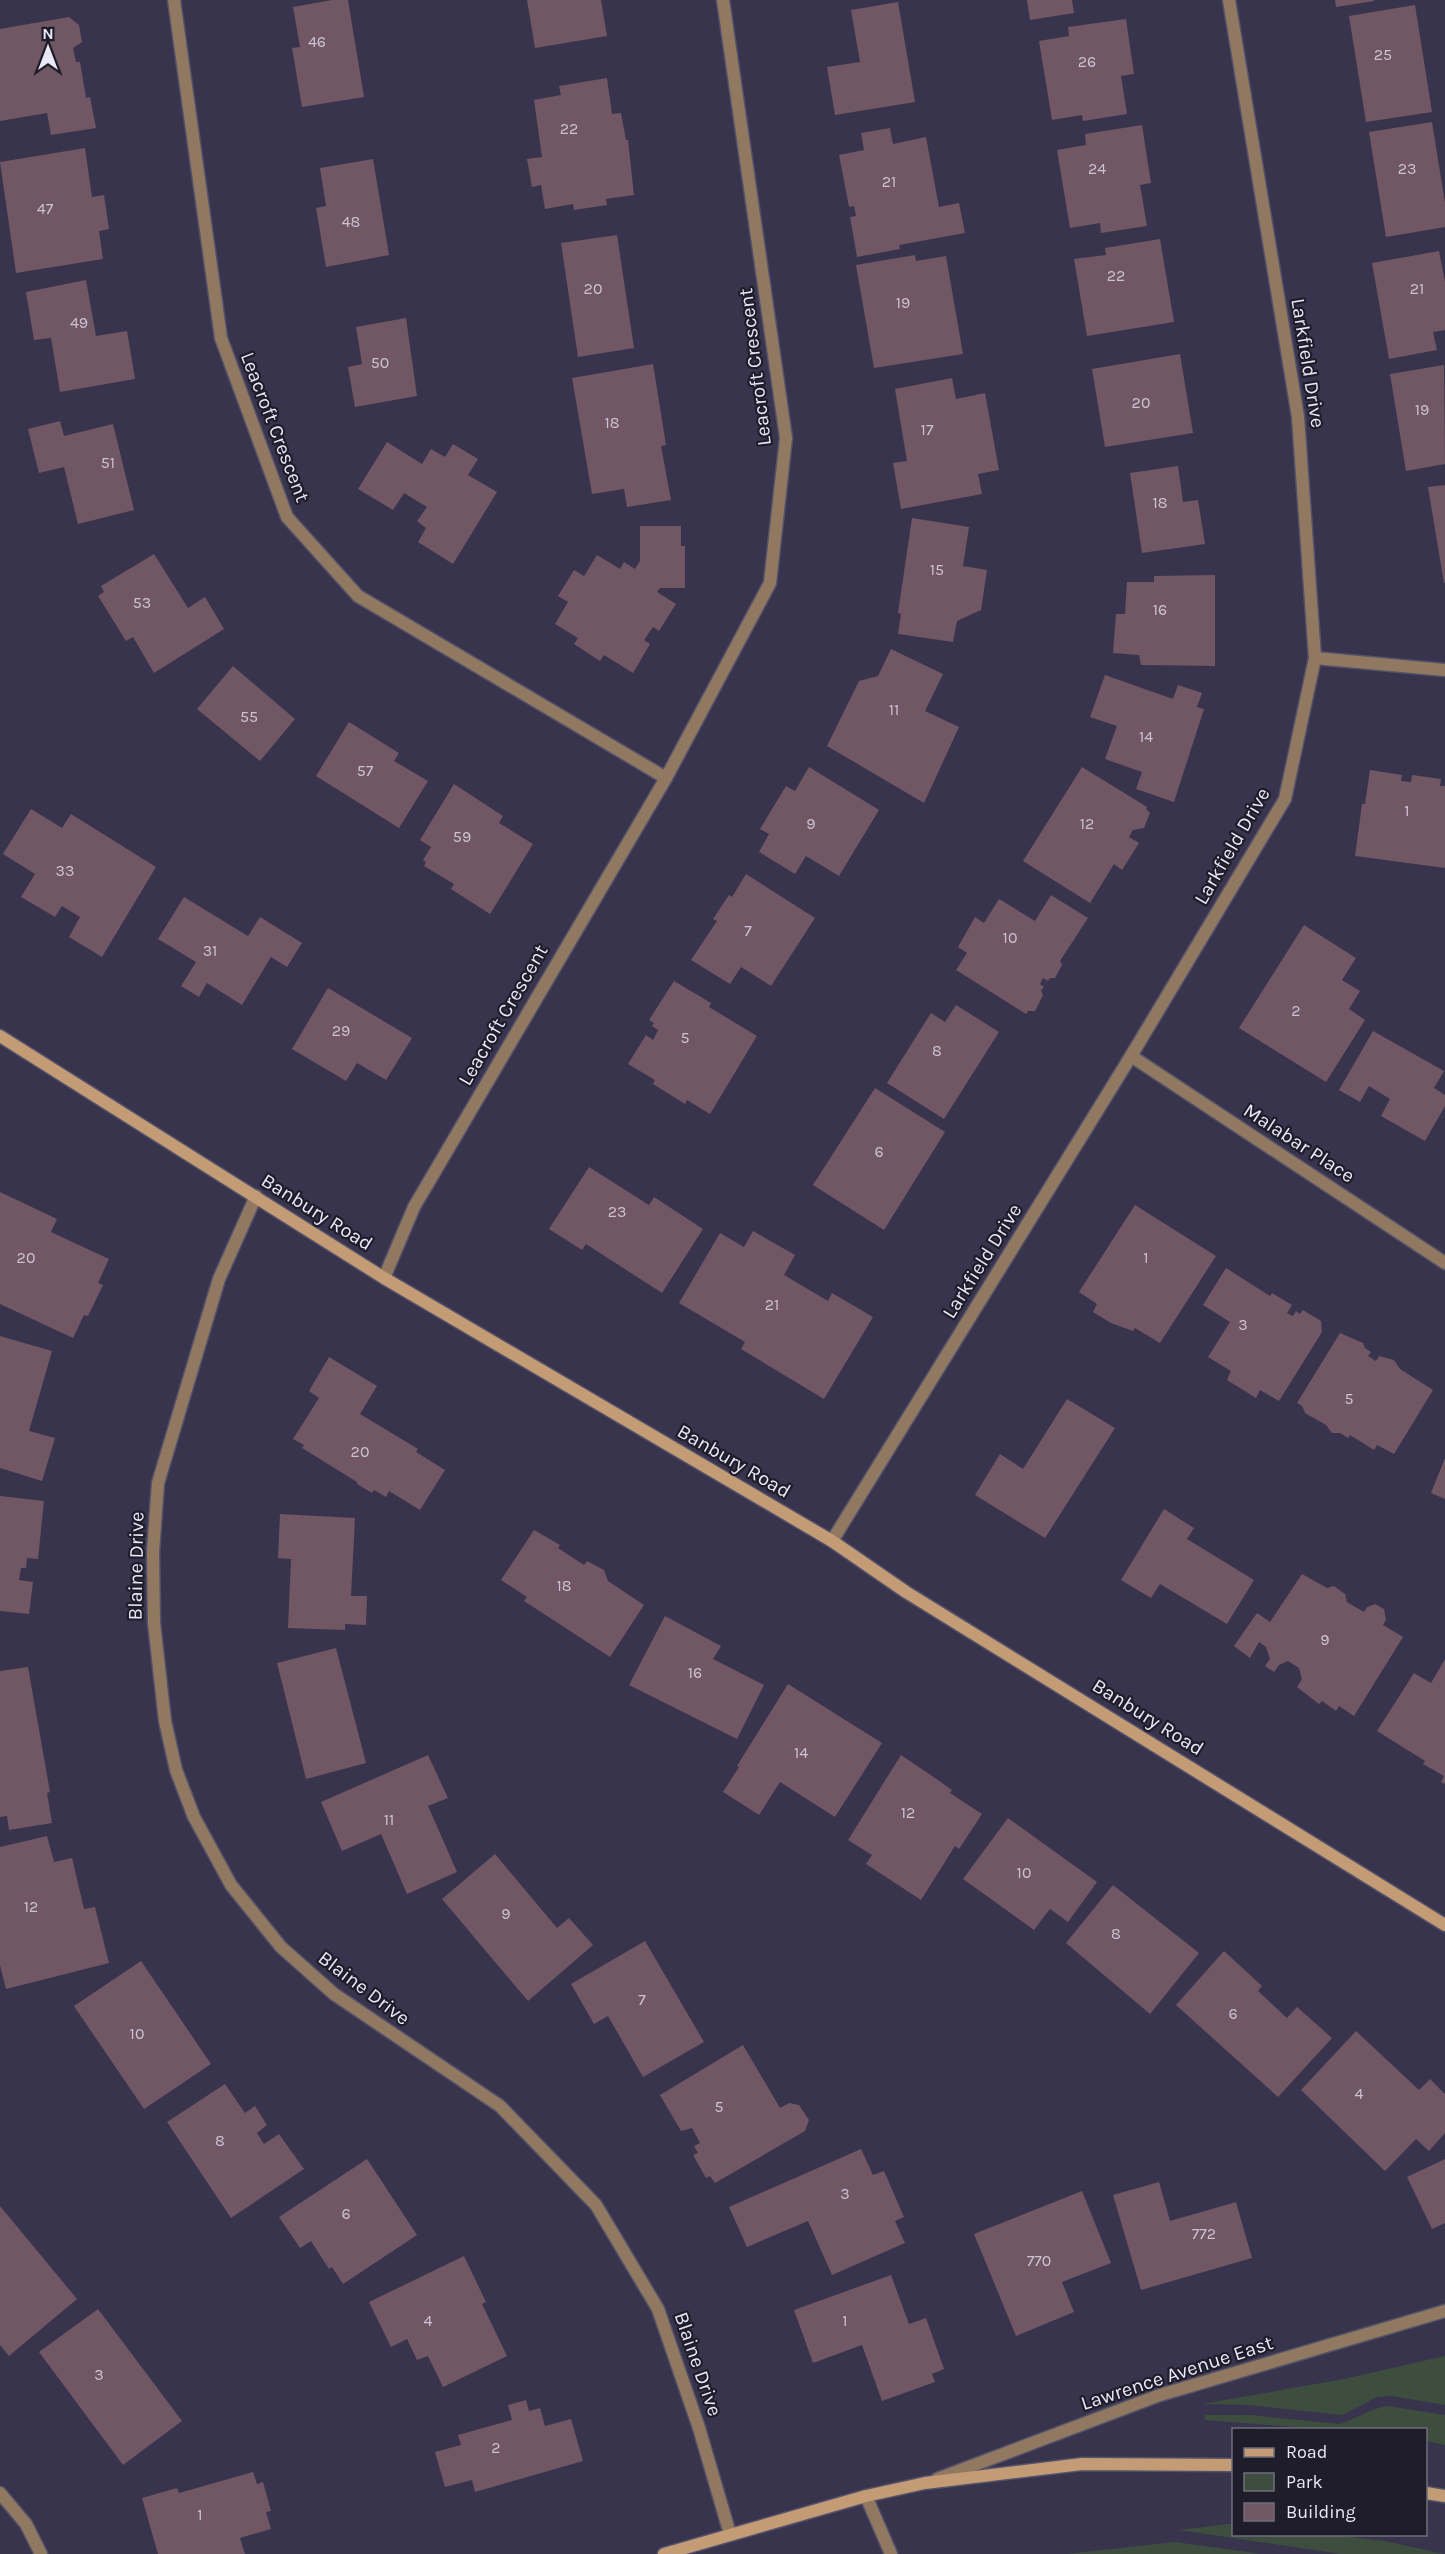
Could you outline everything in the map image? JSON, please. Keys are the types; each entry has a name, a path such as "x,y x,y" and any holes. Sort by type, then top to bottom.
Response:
{"street":[{"name":"Leacroft Crescent","path":"174,0 221,338 287,517 358,596 666,777"},
{"name":"Leacroft Crescent","path":"384,1278 414,1207 666,777 770,583 786,438 723,0"},
{"name":"Larkfield Drive","path":"832,1541 1131,1056 1285,799 1315,658 1298,417 1229,0"},
{"path":"1315,658 1445,670"},
{"name":"Banbury Road","path":"0,1036 384,1278 832,1541 906,1592 1445,1925"},
{"name":"Malabar Place","path":"1131,1056 1445,1263"},
{"name":"Blaine Drive","path":"256,1196 219,1279 158,1483 153,1552 154,1623 165,1721 176,1770 194,1817 231,1884 281,1947 334,1994 500,2106 596,2205 658,2309 699,2428 730,2534"},
{"name":"Lawrence Avenue East","path":"925,2483 1160,2395 1445,2311"},
{"name":"Lawrence Avenue East","path":"664,2554 866,2496 925,2483 1082,2464 1232,2465"},
{"path":"0,2493 26,2524 41,2554"},
{"path":"1427,2493 1445,2496"},
{"path":"866,2496 891,2554"}],"green space":[{"path":"1445,2356 1445,2405 1392,2396 1377,2397 1342,2415 1249,2405 1202,2404 1344,2379"},
{"path":"1388,2406 1445,2415 1445,2445 1427,2441 1427,2428 1309,2428 1205,2420 1205,2415 1251,2415 1339,2424"},
{"path":"1232,2524 1232,2536 1342,2536 1385,2541 1444,2554 1341,2554 1179,2530"},
{"path":"1175,2542 1262,2554 1067,2554"}],"building":[{"path":"332,0 348,0 364,97 302,107 292,48 300,47 293,7"},
{"path":"527,0 601,0 607,36 535,48"},
{"path":"1027,0 1072,0 1074,13 1030,20"},
{"path":"1335,0 1374,0 1374,1 1336,7"},
{"path":"898,2 915,102 835,115 827,67 860,62 851,10"},
{"path":"1415,5 1432,112 1366,122 1349,16"},
{"path":"69,17 79,25 82,42 73,48 76,62 80,62 86,98 90,97 96,128 51,135 47,113 0,121 0,29"},
{"path":"1126,19 1134,74 1121,76 1127,114 1083,121 1082,115 1052,120 1039,41 1069,36 1068,27"},
{"path":"607,78 612,114 621,113 626,140 628,140 634,195 606,199 607,205 574,210 573,204 545,209 541,185 532,187 527,159 542,157 534,100 561,95 559,86"},
{"path":"1432,122 1445,203 1445,227 1386,237 1369,132"},
{"path":"1142,125 1151,183 1140,185 1147,226 1101,233 1100,223 1070,228 1057,150 1086,145 1085,134"},
{"path":"890,128 893,144 926,137 939,207 959,203 965,233 899,245 900,249 857,257 850,217 856,216 854,206 849,207 839,155 864,150 861,133"},
{"path":"85,148 92,197 104,195 109,229 99,231 103,259 16,273 0,162"},
{"path":"373,159 389,255 326,267 316,208 326,206 320,168"},
{"path":"617,235 634,348 578,357 561,243"},
{"path":"1160,239 1174,322 1087,336 1074,259 1106,255 1105,248"},
{"path":"1439,251 1445,282 1445,330 1433,332 1437,350 1389,359 1372,263"},
{"path":"915,255 916,261 946,256 963,354 874,368 856,265"},
{"path":"86,280 96,336 127,331 135,379 60,392 51,338 34,340 26,292"},
{"path":"406,318 417,396 355,407 348,367 362,364 356,327"},
{"path":"1180,354 1193,433 1105,447 1092,369"},
{"path":"653,364 666,445 661,446 671,500 627,507 624,489 592,494 572,378"},
{"path":"1444,365 1445,464 1406,471 1390,374"},
{"path":"952,378 956,399 985,393 999,470 978,474 982,494 901,509 893,463 907,461 895,389"},
{"path":"60,421 64,436 113,424 134,510 78,524 64,467 39,473 28,429"},
{"path":"387,442 422,464 431,449 445,457 453,444 478,459 468,475 497,492 453,564 418,542 426,528 417,521 427,507 404,493 393,510 358,489"},
{"path":"1178,466 1183,502 1198,500 1205,544 1142,553 1130,473"},
{"path":"1445,485 1445,583 1444,583 1428,487"},
{"path":"912,518 969,527 963,566 987,570 981,610 957,621 953,642 898,634 901,614 898,613"},
{"path":"640,526 681,526 681,546 685,546 685,588 660,588 657,592 676,604 659,631 653,627 644,640 650,644 633,673 604,655 600,661 574,644 578,638 555,624 568,602 558,596 574,570 584,576 597,555 620,569 624,562 635,569 640,561"},
{"path":"154,554 188,608 205,597 224,629 154,673 133,637 126,641 98,596 104,592 101,586"},
{"path":"1215,575 1215,666 1141,665 1139,655 1113,653 1116,614 1125,614 1127,582 1154,582 1154,576"},
{"path":"891,649 943,674 925,711 959,727 924,803 827,746 859,681 878,676"},
{"path":"233,666 295,719 260,761 197,709"},
{"path":"1105,675 1173,699 1178,685 1202,693 1197,707 1204,709 1174,802 1136,789 1142,772 1105,759 1117,726 1090,717"},
{"path":"349,722 399,753 394,761 428,781 399,828 316,776"},
{"path":"809,767 879,810 839,876 806,856 795,874 759,852 769,834 760,829 786,786 795,791"},
{"path":"1082,767 1147,807 1150,813 1144,828 1133,830 1129,837 1139,843 1122,870 1114,864 1090,903 1023,861"},
{"path":"1370,770 1402,775 1401,781 1411,782 1412,775 1441,779 1440,786 1445,786 1445,868 1355,856 1362,804 1365,804"},
{"path":"454,784 503,816 499,823 533,844 490,914 451,889 454,884 424,866 426,862 423,860 431,847 420,840"},
{"path":"31,809 62,828 71,814 156,867 102,957 69,937 80,917 62,906 55,917 21,897 35,874 3,854"},
{"path":"746,874 815,918 771,986 741,967 730,984 691,960 717,921 713,919 729,895 732,897"},
{"path":"1051,895 1088,918 1060,961 1062,965 1055,978 1050,978 1048,981 1043,978 1040,984 1044,987 1041,990 1043,995 1035,1011 1028,1011 1026,1014 956,970 967,953 958,947 975,917 984,923 999,899 1035,921"},
{"path":"184,897 248,936 260,917 302,943 287,967 271,957 242,1005 207,983 199,997 181,986 196,962 158,939"},
{"path":"1304,925 1356,958 1342,980 1360,991 1349,1009 1365,1020 1326,1082 1239,1028"},
{"path":"674,981 711,1003 709,1007 757,1036 710,1114 687,1100 685,1104 653,1084 655,1080 628,1064 646,1035 653,1040 658,1030 649,1020"},
{"path":"328,988 412,1038 386,1080 357,1063 346,1081 292,1049"},
{"path":"956,1005 999,1032 944,1119 887,1083 931,1013 945,1022"},
{"path":"1373,1031 1444,1071 1434,1088 1445,1095 1445,1106 1425,1141 1381,1116 1390,1099 1369,1086 1360,1102 1339,1090"},
{"path":"875,1088 945,1132 884,1230 813,1185"},
{"path":"589,1167 649,1205 654,1197 703,1229 662,1293 586,1244 582,1250 549,1229"},
{"path":"0,1192 57,1219 51,1232 109,1259 98,1283 103,1285 88,1316 84,1315 73,1338 0,1304"},
{"path":"1135,1205 1216,1256 1160,1343 1135,1328 1133,1331 1111,1323 1093,1312 1097,1304 1079,1292"},
{"path":"753,1231 795,1255 784,1275 828,1301 832,1293 873,1317 824,1399 741,1349 745,1342 679,1303 720,1233 744,1247"},
{"path":"1226,1268 1270,1296 1272,1293 1292,1305 1287,1313 1293,1316 1296,1311 1300,1314 1303,1310 1321,1321 1322,1332 1279,1401 1260,1390 1256,1398 1227,1380 1231,1371 1208,1357 1230,1322 1203,1305"},
{"path":"1340,1333 1363,1343 1365,1348 1371,1352 1368,1356 1376,1361 1379,1356 1394,1360 1400,1369 1433,1390 1394,1454 1377,1445 1374,1450 1350,1435 1348,1438 1340,1433 1332,1433 1326,1425 1305,1413 1302,1406 1297,1403"},
{"path":"0,1336 52,1351 29,1431 55,1438 42,1481 0,1468"},
{"path":"329,1357 377,1386 360,1414 418,1449 416,1452 445,1470 420,1510 389,1491 386,1497 374,1490 372,1493 302,1448 304,1445 293,1439 319,1398 309,1391"},
{"path":"1067,1399 1115,1428 1045,1538 975,1495 1000,1454 1023,1469"},
{"path":"1445,1458 1445,1499 1431,1493"},
{"path":"0,1496 44,1501 38,1559 27,1558 26,1568 21,1568 19,1580 33,1582 29,1614 0,1611"},
{"path":"1164,1509 1194,1528 1187,1539 1254,1580 1227,1624 1160,1584 1151,1598 1121,1580"},
{"path":"280,1514 355,1518 351,1596 367,1596 366,1625 345,1624 345,1630 288,1628 291,1559 278,1558"},
{"path":"534,1530 560,1545 558,1548 584,1565 587,1561 604,1570 608,1581 644,1605 610,1657 524,1601 527,1597 501,1580"},
{"path":"1302,1574 1327,1588 1334,1586 1345,1594 1347,1602 1364,1612 1367,1607 1375,1604 1384,1609 1386,1620 1383,1625 1403,1637 1354,1716 1339,1706 1336,1711 1322,1701 1319,1704 1297,1687 1302,1679 1299,1668 1288,1661 1279,1665 1274,1672 1265,1666 1270,1659 1266,1647 1259,1642 1250,1658 1234,1646 1257,1613 1270,1622"},
{"path":"665,1616 721,1646 713,1659 764,1685 737,1739 629,1685"},
{"path":"336,1648 366,1763 306,1779 277,1663"},
{"path":"1445,1659 1445,1784 1441,1782 1444,1776 1423,1764 1425,1761 1377,1731 1414,1673 1431,1683"},
{"path":"28,1667 50,1792 47,1793 52,1823 9,1830 7,1816 0,1817 0,1671"},
{"path":"788,1684 882,1743 835,1817 780,1782 759,1815 723,1792"},
{"path":"428,1755 448,1798 428,1806 457,1872 407,1894 381,1834 342,1851 321,1802"},
{"path":"901,1755 952,1790 950,1793 982,1814 959,1849 955,1846 921,1900 866,1864 872,1855 848,1840"},
{"path":"1008,1818 1097,1882 1068,1922 1050,1909 1034,1930 963,1879"},
{"path":"47,1836 54,1862 72,1858 84,1909 95,1907 109,1963 6,1989 0,1965 0,1847"},
{"path":"495,1854 557,1928 569,1918 593,1945 528,2001 442,1899"},
{"path":"1113,1885 1199,1953 1150,2014 1066,1943"},
{"path":"645,1941 704,2042 643,2077 608,2016 594,2024 571,1984"},
{"path":"1224,1951 1262,1986 1258,1991 1287,2018 1297,2007 1332,2038 1278,2097 1176,2005"},
{"path":"141,1961 211,2064 144,2109 74,2006"},
{"path":"1356,2031 1419,2090 1430,2079 1445,2094 1445,2133 1429,2151 1416,2139 1385,2171 1301,2090"},
{"path":"743,2045 780,2108 789,2103 799,2105 809,2120 805,2131 715,2183 710,2176 706,2178 693,2155 698,2153 694,2146 700,2143 692,2128 681,2131 660,2095"},
{"path":"225,2084 245,2113 255,2106 267,2125 257,2133 264,2144 279,2134 304,2169 231,2218 167,2122"},
{"path":"861,2149 873,2175 884,2171 904,2217 895,2221 905,2243 832,2275 808,2221 747,2247 729,2207"},
{"path":"367,2159 417,2235 343,2284 332,2267 329,2269 311,2241 300,2248 279,2217"},
{"path":"1445,2159 1445,2223 1432,2229 1407,2177"},
{"path":"1159,2182 1170,2221 1236,2202 1252,2258 1141,2290 1113,2195"},
{"path":"1082,2191 1111,2263 1062,2282 1074,2312 1016,2336 974,2234"},
{"path":"0,2206 77,2299 9,2356 0,2345"},
{"path":"464,2256 486,2302 482,2304 507,2356 443,2387 428,2356 417,2360 407,2339 391,2347 369,2302"},
{"path":"891,2275 909,2324 926,2318 944,2369 932,2374 935,2382 882,2401 862,2345 813,2363 794,2310"},
{"path":"98,2309 182,2421 123,2465 39,2352"},
{"path":"526,2400 529,2411 540,2408 545,2426 571,2419 583,2461 475,2492 472,2480 445,2487 435,2452 461,2445 458,2435 512,2420 508,2405"},
{"path":"253,2472 257,2484 263,2482 271,2511 266,2512 271,2529 240,2538 245,2554 158,2554 142,2498 177,2488 179,2493"}]}
